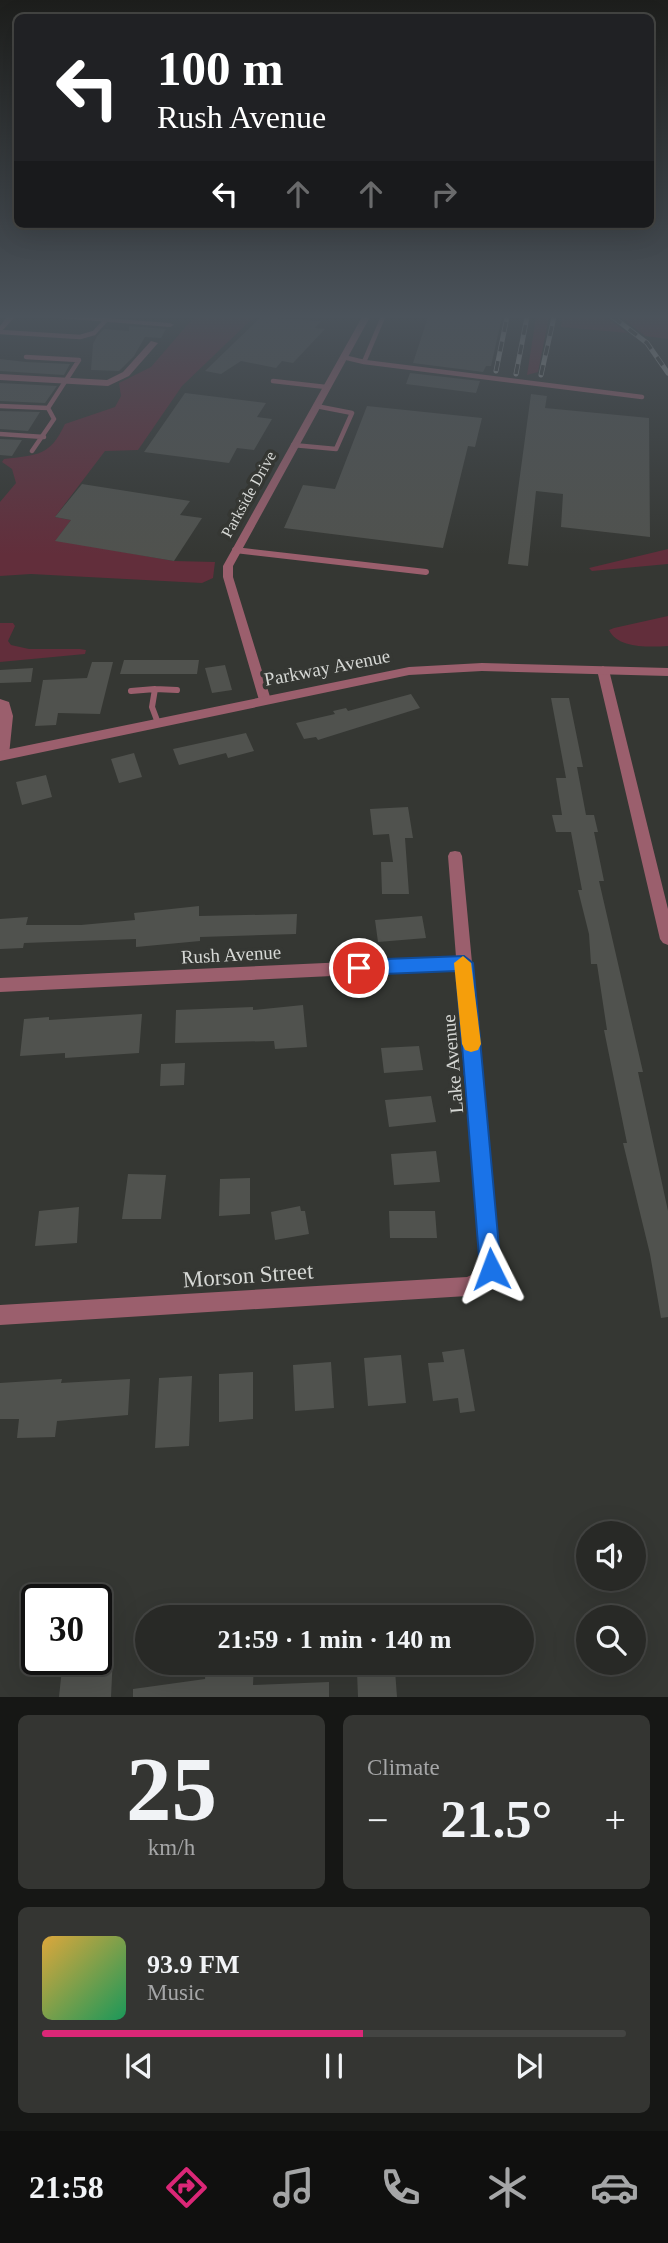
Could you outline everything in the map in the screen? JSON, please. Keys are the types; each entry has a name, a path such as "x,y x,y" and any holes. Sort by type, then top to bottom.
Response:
{"street":[{"name":"Parkside Drive","path":"265,700 228,577 228,566 322,396"},
{"name":"Parkway Avenue","path":"1,756 355,680 443,668 668,672"},
{"path":"603,670 668,939"},
{"path":"0,703 5,705 8,716 1,756"},
{"name":"Lake Avenue","path":"455,856 491,1269"},
{"name":"Rush Avenue","path":"0,985 464,963"},
{"name":"Morson Street","path":"0,1315 467,1286 481,1283 491,1269"}],"lane":[{"path":"48,408 57,396"},
{"path":"636,396 642,397"},
{"path":"0,406 48,408"},
{"path":"293,445 336,449 352,413 316,406"},
{"path":"32,451 54,419 48,408"},
{"path":"0,434 44,437"},
{"path":"235,550 426,572"},
{"path":"155,690 152,707 158,723"},
{"path":"131,691 177,690"}],"shaded area":[{"path":"121,396 175,396 138,450 105,451 55,517 71,520 56,540 174,561 215,562 213,578 202,583 31,574 0,576 0,502 16,483 12,469 2,462 4,459 42,452 54,442 65,424 115,407"},
{"path":"668,549 668,564 592,571 589,568"},
{"path":"668,616 668,646 627,644 619,641 609,630 614,628"},
{"path":"0,623 13,623 15,626 8,641 11,645 29,649 80,649 86,650 85,654 0,662"}],"building":[{"path":"0,396 50,396 45,403 0,401"},
{"path":"183,396 211,396 266,403 257,417 272,419 254,450 237,448 229,463 144,452"},
{"path":"531,396 547,396 545,408 649,418 650,537 561,527 563,494 536,491 528,566 508,564"},
{"path":"367,406 482,418 475,447 468,446 443,548 284,528 303,485 335,489"},
{"path":"0,411 40,412 28,431 0,429"},
{"path":"0,439 22,440 12,456 0,455"},
{"path":"82,484 190,501 180,515 202,518 174,561 55,541 71,520 55,517"},
{"path":"124,660 199,660 197,674 120,674"},
{"path":"92,662 113,662 100,714 58,713 56,725 35,726 43,680 87,678"},
{"path":"225,665 232,690 212,693 205,668"},
{"path":"33,668 31,682 0,683 0,670"},
{"path":"411,694 420,708 318,740 316,737 304,739 296,723 335,714 333,711 346,708 348,711"},
{"path":"551,698 569,698 583,767 577,767 586,815 594,815 598,832 594,832 604,881 599,881 643,1072 638,1072 668,1211 668,1317 661,1318 650,1254 623,1143 627,1143 604,1030 607,1030 597,964 591,964 589,934 578,890 582,890 571,832 556,832 552,815 562,815 556,778 566,778"},
{"path":"246,733 254,751 228,758 226,753 179,765 173,749"},
{"path":"134,753 142,777 119,783 111,759"},
{"path":"46,775 52,797 22,805 16,782"},
{"path":"408,807 413,838 405,838 409,894 382,894 381,862 393,862 389,834 373,835 370,809"},
{"path":"199,906 199,916 297,914 296,934 200,937 200,941 136,947 136,939 24,943 23,948 0,949 0,919 28,917 26,925 81,925 135,920 134,913"},
{"path":"422,916 426,938 378,942 375,920"},
{"path":"303,1005 307,1047 275,1049 274,1041 175,1043 176,1010 253,1007 253,1010"},
{"path":"142,1014 139,1053 65,1058 65,1053 20,1056 24,1019"},
{"path":"419,1046 423,1070 384,1073 381,1048"},
{"path":"185,1063 184,1085 160,1086 161,1064"},
{"path":"431,1096 436,1122 389,1127 385,1100"},
{"path":"436,1151 440,1182 394,1185 391,1154"},
{"path":"128,1174 166,1175 161,1219 122,1219"},
{"path":"250,1178 250,1214 219,1216 220,1179"},
{"path":"300,1206 301,1211 305,1211 309,1234 275,1240 271,1212"},
{"path":"79,1207 77,1243 35,1246 39,1211"},
{"path":"389,1211 435,1211 437,1238 390,1238"},
{"path":"464,1349 475,1411 460,1413 458,1398 433,1401 428,1363 444,1362 442,1352"},
{"path":"401,1355 406,1403 368,1406 364,1358"},
{"path":"331,1362 334,1408 295,1411 293,1365"},
{"path":"253,1372 253,1419 219,1422 219,1374"},
{"path":"192,1376 189,1446 155,1448 159,1378"},
{"path":"62,1379 61,1383 130,1379 128,1415 57,1421 55,1437 17,1438 19,1419 0,1419 0,1383"},
{"path":"114,1635 111,1697 59,1697 61,1675 112,1675"},
{"path":"205,1675 253,1675 253,1685 329,1682 329,1697 133,1697 133,1689 205,1679"},
{"path":"357,1675 395,1675 397,1697 358,1697"}],"slow traffic":[{"path":"463,963 471,1044"}],"route":[{"path":"359,968 464,963 491,1269"}]}
